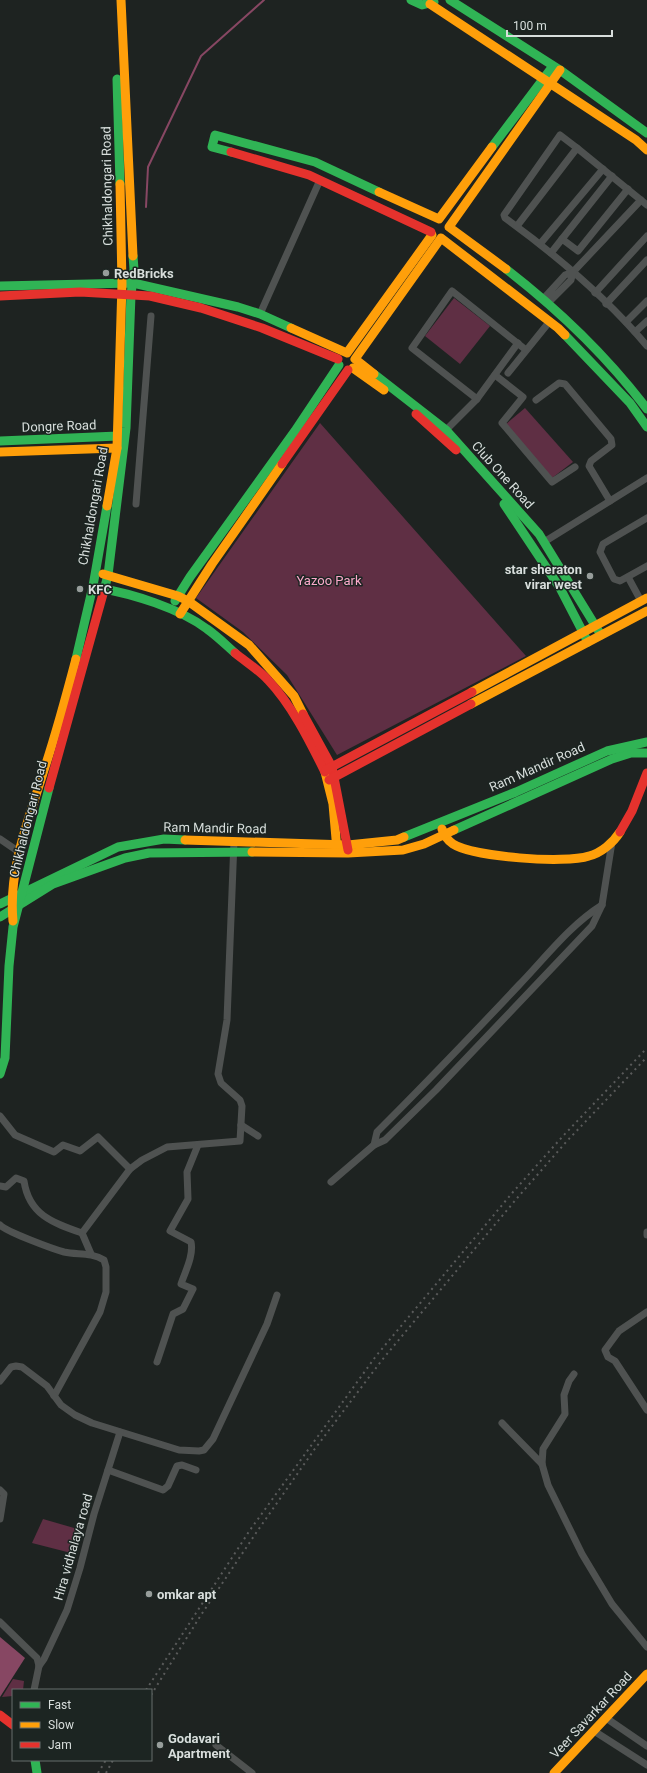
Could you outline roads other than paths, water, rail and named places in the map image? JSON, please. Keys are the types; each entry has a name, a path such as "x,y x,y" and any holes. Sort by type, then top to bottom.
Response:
{"street":[{"name":"Chikhaldongari Road","path":"13,927 12,898 19,852 59,724 93,586 117,448 122,284 116,0"},
{"name":"Chikhaldongari Road","path":"13,927 23,893 39,822 105,589 126,428 131,295 134,269 124,88 121,0"},
{"path":"411,0 420,5 432,2 636,140 647,150"},
{"path":"450,0 556,68 645,131 636,140"},
{"path":"180,614 250,509 441,238 448,233 449,227 556,68"},
{"path":"171,608 211,547 303,418 341,355 347,353 431,233 432,224 438,219 548,80"},
{"path":"647,409 610,363 565,318 484,251 449,227 444,220 438,219 316,162 215,135 212,147 309,175 441,238 558,328 630,403 647,427"},
{"path":"647,205 603,168 560,135 505,212 505,218 551,252 574,272 626,322 647,346"},
{"path":"517,226 578,148"},
{"path":"540,244 603,168"},
{"path":"551,252 612,176"},
{"path":"260,314 320,180"},
{"path":"562,239 578,251 628,189"},
{"path":"546,301 565,275 574,272 641,200"},
{"path":"595,293 647,236"},
{"path":"606,304 647,260"},
{"name":"Club One Road","path":"0,286 133,283 238,306 260,314 352,355 352,366"},
{"path":"477,398 412,348 452,291 526,350"},
{"name":"Club One Road","path":"0,296 80,292 150,296 201,308 262,328 338,362 342,369 352,366"},
{"path":"626,322 647,301"},
{"path":"136,504 151,316"},
{"path":"508,373 550,321"},
{"path":"635,332 647,321"},
{"path":"446,430 477,398 518,343"},
{"name":"Club One Road","path":"352,366 446,430 539,534 594,626 601,635"},
{"name":"Club One Road","path":"352,366 405,405 453,447 504,503 549,569 588,642"},
{"path":"495,375 523,397 502,423 552,482 575,467"},
{"path":"536,400 559,383 565,384 611,439 612,445 591,461 589,466 610,501"},
{"name":"Dongre Road","path":"0,441 118,436"},
{"name":"Dongre Road","path":"0,452 117,448"},
{"path":"544,542 647,478"},
{"path":"647,518 603,544 600,552 614,579 620,581 647,566"},
{"path":"95,572 178,596 188,601 249,645 294,696 328,769 348,849 404,850 424,844 612,759 631,753 647,753"},
{"path":"328,769 644,600 628,577"},
{"path":"93,586 123,592 171,608 206,628 268,680 286,703 328,769"},
{"path":"331,779 647,611"},
{"name":"Ram Mandir Road","path":"0,904 118,847 164,839 234,841 348,849 397,840 478,807 607,750 647,742"},
{"path":"440,823 444,835 454,845 468,851 489,855 542,858 575,859 588,857 612,842 622,830 647,773"},
{"path":"0,917 53,884 125,858 149,853 234,852 337,848 331,779"},
{"path":"0,839 19,852"},
{"path":"82,1234 130,1169 142,1160 167,1147 240,1141 242,1106 240,1100 221,1083 218,1074 227,1020 234,841"},
{"path":"331,1182 374,1145 385,1140 592,926 602,905 612,842"},
{"path":"374,1145 377,1132 466,1041 574,925 602,905"},
{"path":"0,1074 5,1058 8,966 13,927"},
{"path":"466,1041 475,1048"},
{"path":"0,1116 15,1135 54,1152 63,1145 80,1151 98,1137 130,1169"},
{"path":"241,1125 258,1136"},
{"path":"157,1362 173,1314 183,1309 193,1289 181,1284 190,1256 192,1247 191,1242 170,1231 188,1199 187,1172 198,1145"},
{"path":"0,1186 6,1187 16,1178 24,1181 26,1194 33,1207 53,1222 82,1234 91,1254"},
{"path":"0,1225 17,1234 64,1252 91,1254 104,1260 106,1267 106,1292 100,1312 54,1396"},
{"path":"0,1381 11,1367 22,1367 47,1386 61,1405 75,1415 92,1423 179,1450 199,1451 207,1448 213,1439 267,1324 277,1295"},
{"path":"647,1312 619,1331 605,1350 608,1357 615,1361 647,1410"},
{"path":"574,1374 569,1381 564,1395 565,1414 543,1449 542,1464 548,1485 582,1554 612,1604 647,1647"},
{"path":"502,1423 542,1464"},
{"name":"Hira vidhalaya road","path":"34,1689 39,1666 44,1659 67,1610 94,1514 120,1432"},
{"path":"108,1470 163,1490 168,1486 177,1466 182,1465 196,1470"},
{"path":"0,1490 4,1494 0,1519"},
{"path":"0,1622 37,1658 39,1666"},
{"name":"Veer Savarkar Road","path":"554,1773 647,1674"},
{"path":"0,1715 12,1724"},
{"path":"606,1718 647,1746"},
{"path":"594,1731 647,1765"},
{"path":"216,1745 252,1773"},
{"path":"35,1761 37,1773"}],"waterway":[{"path":"146,207 148,167 201,56 264,0"}],"railway":[{"path":"147,1689 250,1530 376,1356 513,1192 563,1136 647,1048"},
{"path":"152,1693 201,1615 256,1533 314,1450 382,1360 518,1197 567,1141 647,1057"},
{"path":"98,1773 105,1761"},
{"path":"106,1773 112,1761"}],"place":[{"name":"RedBricks","path":"106,273"},
{"name":"star sheraton virar west","path":"590,576"},
{"name":"KFC","path":"80,589"},
{"name":"omkar apt","path":"149,1594"},
{"name":"Godavari Apartment","path":"160,1745"}],"park label":[{"name":"Yazoo Park","path":"329,580"}]}
